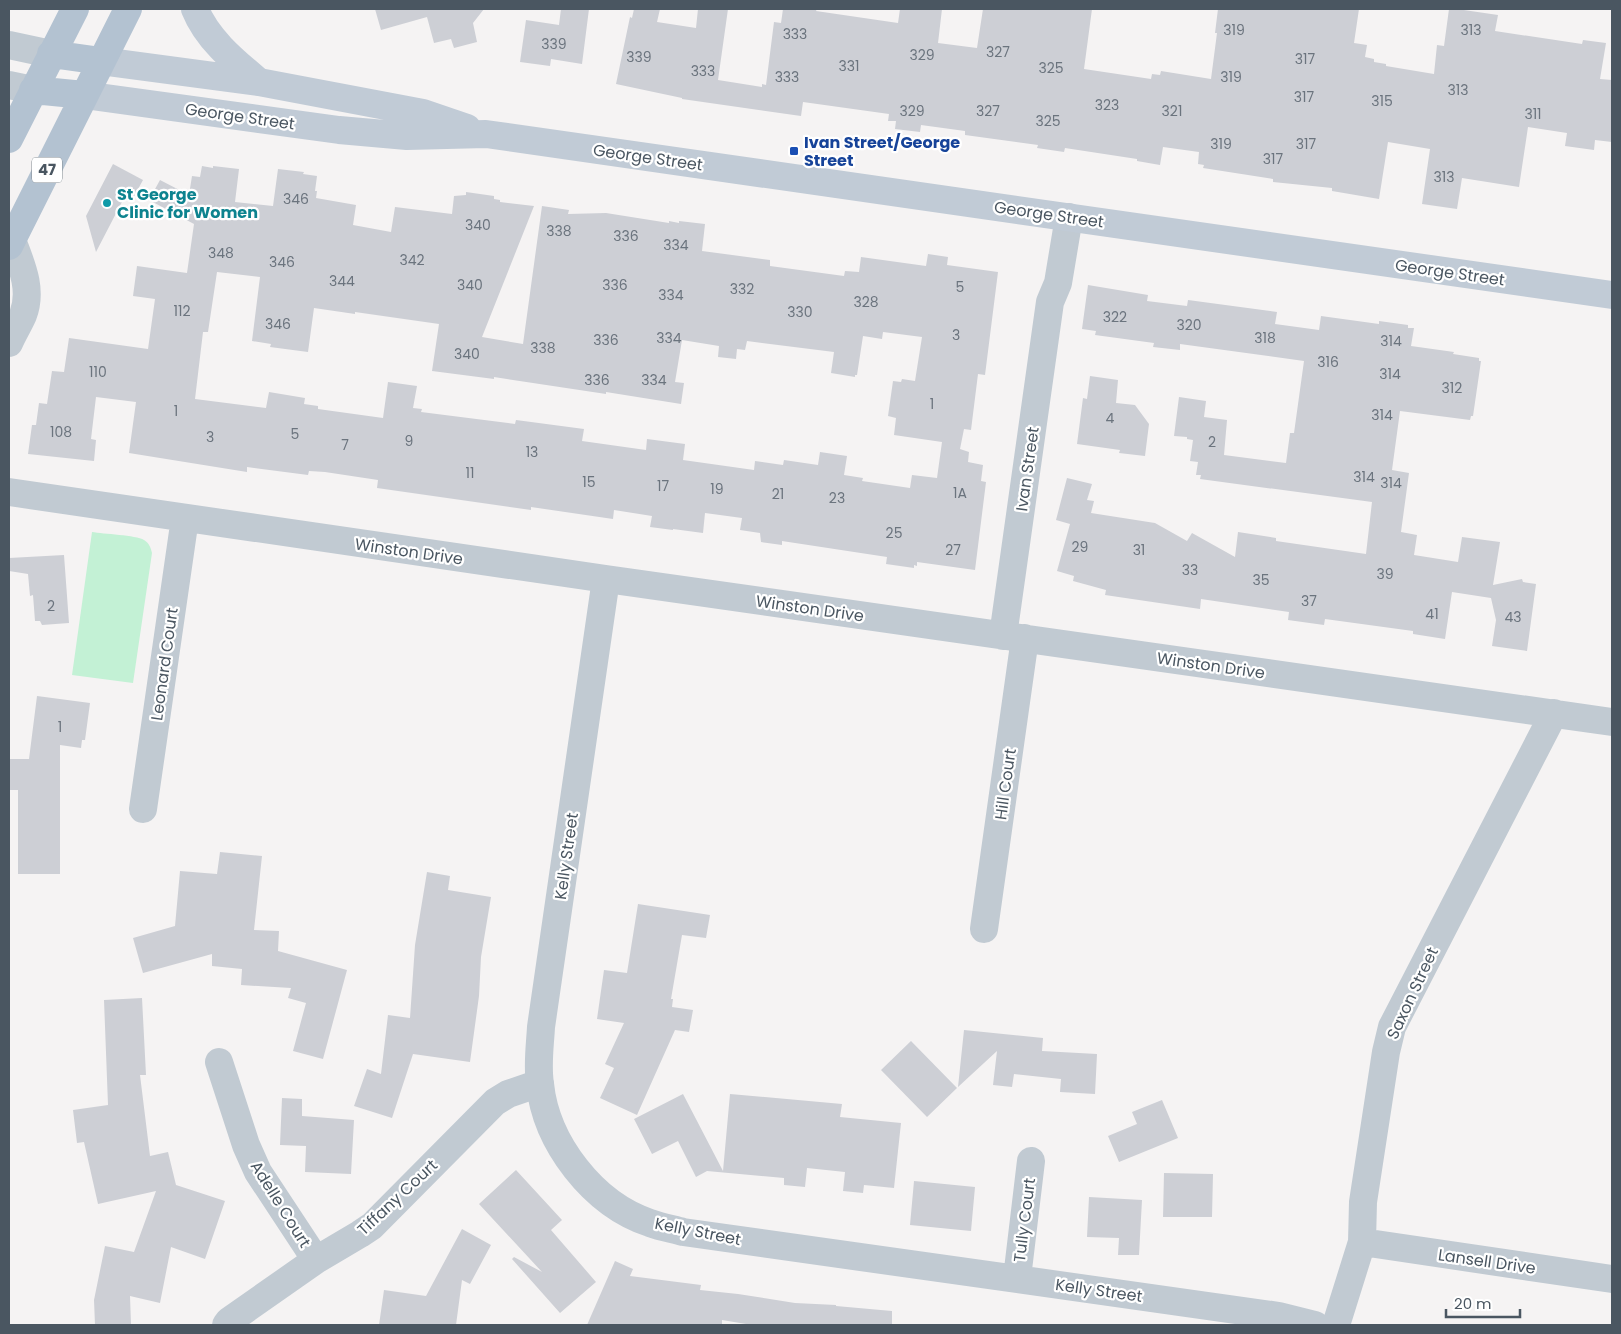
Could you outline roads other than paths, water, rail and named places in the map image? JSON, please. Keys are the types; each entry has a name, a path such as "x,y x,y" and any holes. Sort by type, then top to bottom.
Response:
{"main road":[{"path":"9,139 21,87 50,54 75,9"},
{"name":"47","path":"10,242 128,9"},
{"path":"195,9 200,22 228,56 259,82"},
{"path":"50,54 101,61"},
{"name":"George Street","path":"101,61 259,82 423,113 486,134"},
{"path":"21,87 84,95"},
{"name":"George Street","path":"84,95 339,130 407,136 486,134 1612,295"}],"street":[{"path":"9,45 50,54"},
{"name":"Ivan Street","path":"1014,637 1050,302 1058,283 1061,216"},
{"path":"9,343 23,314 28,293 25,274 10,242"},
{"name":"Winston Drive","path":"9,492 1612,722"},
{"name":"Leonard Court","path":"143,809 185,518"},
{"name":"Kelly Street","path":"606,579 541,1027 539,1055 540,1083 547,1114 558,1141 574,1166 594,1189 618,1207 649,1223 683,1232 1278,1316 1315,1325"},
{"name":"Hill Court","path":"984,929 1014,637"},
{"name":"Saxon Street","path":"1336,1325 1362,1242 1363,1202 1386,1052 1392,1027 1554,714"},
{"name":"Adelle Court","path":"219,1062 246,1144 258,1172 316,1260"},
{"name":"Tiffany Court","path":"226,1325 316,1260 372,1226 495,1102 508,1094 540,1083"},
{"name":"Tully Court","path":"1017,1278 1031,1161"},
{"name":"Lansell Drive","path":"1362,1242 1612,1279"}],"place":[{"name":"Ivan Street/George Street","path":"794,151"},
{"name":"St George Clinic for Women","path":"107,203"}]}
